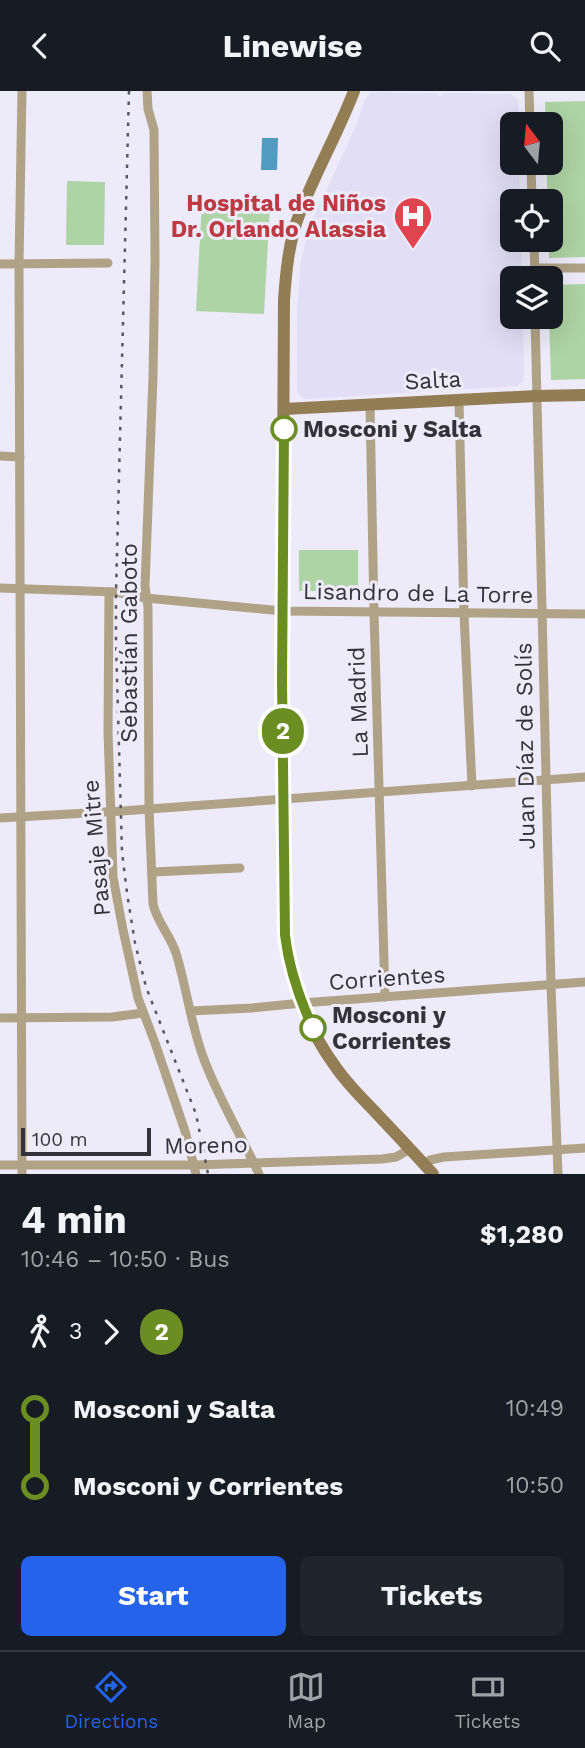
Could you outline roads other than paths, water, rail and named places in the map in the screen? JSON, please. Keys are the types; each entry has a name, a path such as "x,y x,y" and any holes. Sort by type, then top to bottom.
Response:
{"street":[{"path":"22,91 19,264 22,1170"},
{"name":"Sebastián Gaboto","path":"146,91 154,130 155,205 146,598 149,617 149,809 153,904 175,952 195,1033 216,1090 259,1174"},
{"path":"354,91 298,216 290,245 284,300 285,935 288,959 302,1003 321,1044 353,1089 429,1169"},
{"path":"529,91 530,112"},
{"path":"0,264 108,263"},
{"path":"563,270 585,268"},
{"name":"Juan Díaz de Solís","path":"535,329 545,779 558,1174"},
{"name":"Salta","path":"284,409 585,395"},
{"path":"459,400 464,614 472,786"},
{"name":"La Madrid","path":"370,405 385,997"},
{"path":"0,456 20,457"},
{"name":"Lisandro de La Torre","path":"0,588 116,592 146,598 283,611 585,614"},
{"name":"Pasaje Mitre","path":"110,592 108,732 113,877 138,998 177,1107 195,1170"},
{"path":"0,818 585,777"},
{"path":"152,872 240,868"},
{"name":"Corrientes","path":"191,1011 585,982"},
{"path":"0,1018 113,1017 143,1013"},
{"path":"429,1169 430,1160 444,1157 585,1148"},
{"name":"Moreno","path":"0,1165 22,1170 195,1170 254,1164 382,1159 396,1157 410,1149"}],"water":[{"path":"262,138 278,138 277,170 261,170"}],"railway":[{"path":"129,91 116,592 122,852 135,943 146,987 196,1114 208,1174"}],"place":[{"name":"Hospital de Niños Dr. Orlando Alassia","path":"413,250"},
{"name":"Mosconi y Salta","path":"284,429"},
{"name":"Mosconi y Corrientes","path":"313,1028"}]}
